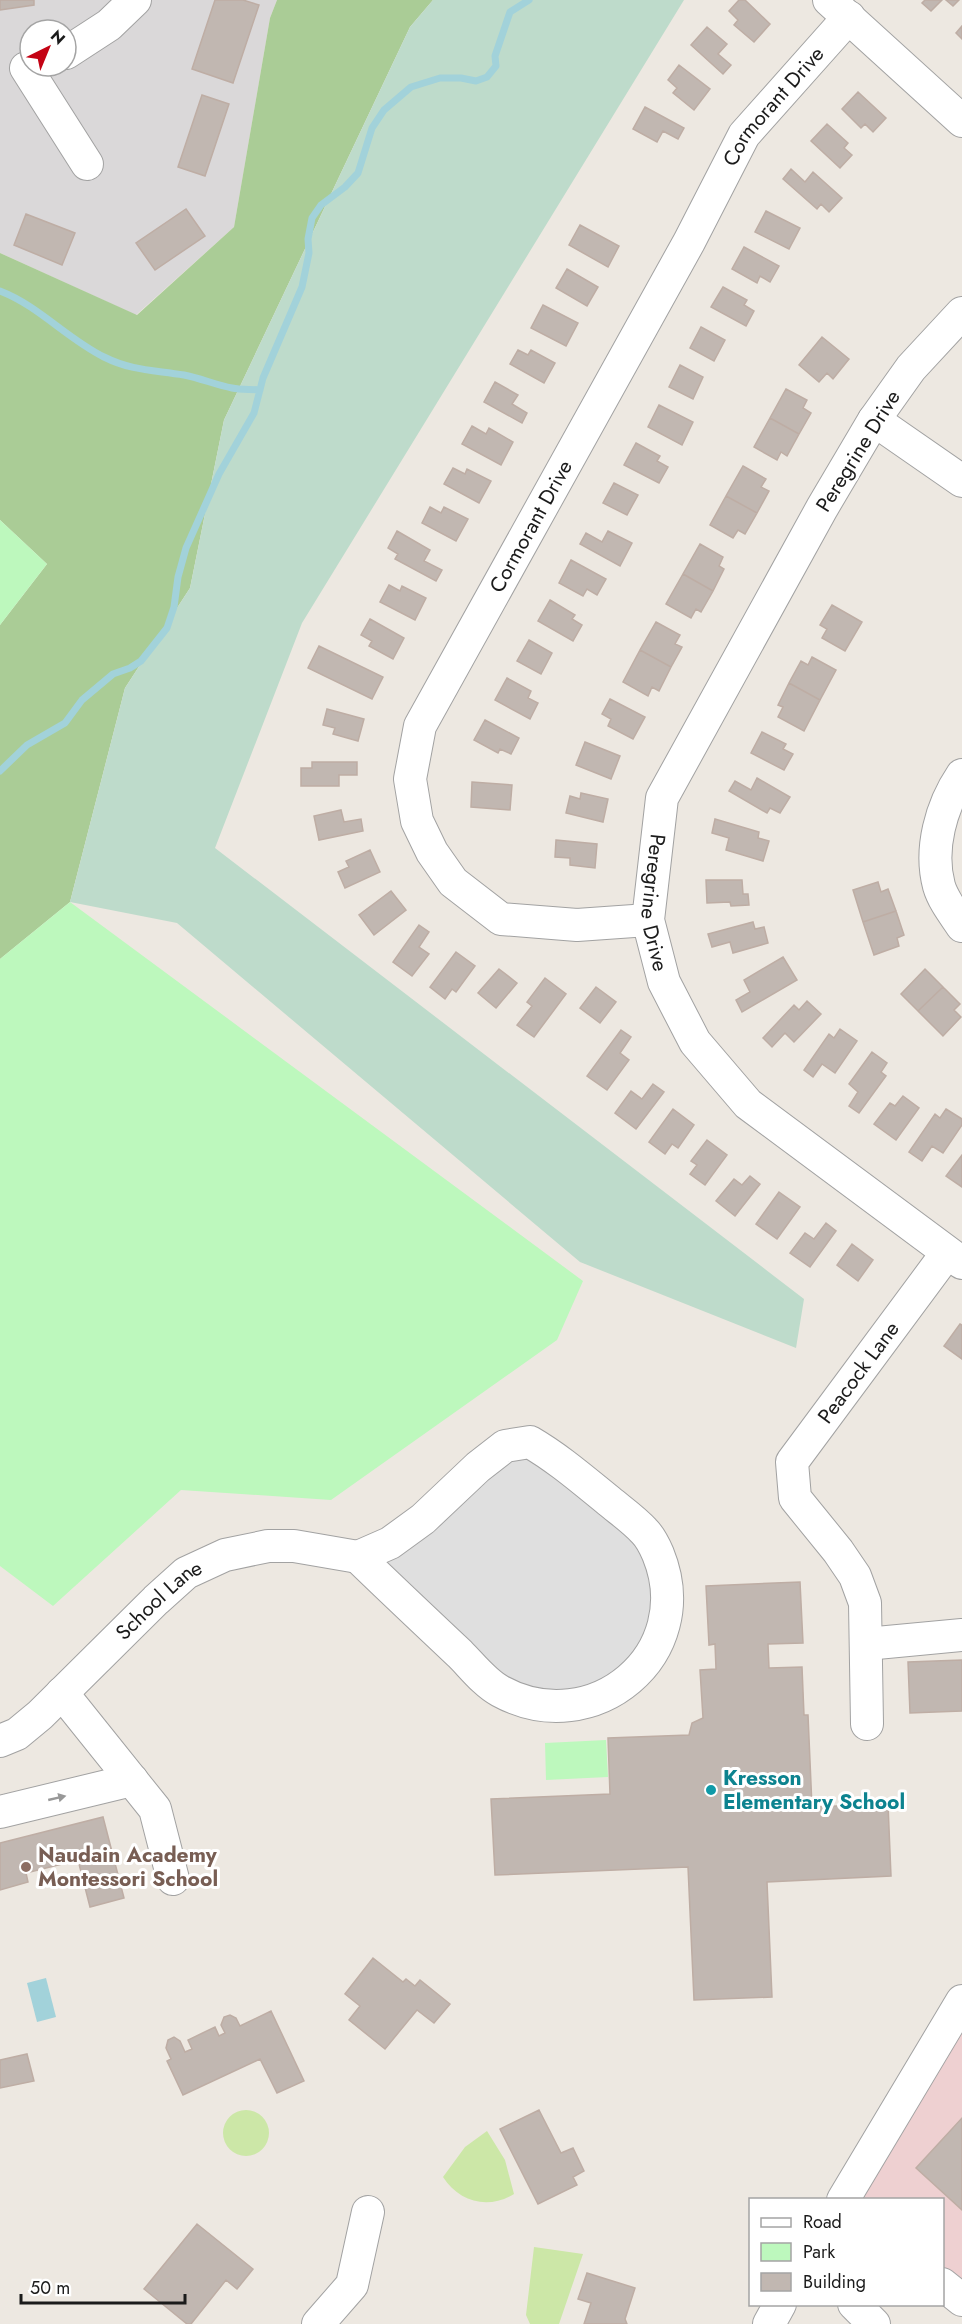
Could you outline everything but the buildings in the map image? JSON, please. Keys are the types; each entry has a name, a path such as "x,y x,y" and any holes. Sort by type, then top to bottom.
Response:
{"street":[{"path":"78,45 109,25 135,0"},
{"path":"839,9 962,121"},
{"name":"Cormorant Drive","path":"648,920 577,925 501,919 453,882 432,852 417,821 410,778 420,726 689,242 744,135 839,9"},
{"path":"29,78 87,164"},
{"name":"Peregrine Drive","path":"955,1258 748,1104 694,1042 664,982 648,920 662,798 822,508 874,420 911,368 962,313"},
{"path":"874,420 962,481"},
{"path":"962,775 940,819 935,864 940,888 962,926"},
{"name":"Peacock Lane","path":"866,1644 865,1603 855,1576 795,1498 792,1462 955,1258"},
{"path":"530,1442 558,1458 645,1532 658,1553 665,1578 667,1602 660,1634 653,1651 630,1679 609,1694 579,1705 531,1704 498,1691 358,1557 390,1543 423,1519 478,1467 505,1446 530,1442"},
{"name":"School Lane","path":"0,1741 17,1734 186,1573 225,1555 268,1546 294,1546 358,1557"},
{"path":"867,1724 866,1644 962,1635"},
{"path":"62,1693 155,1809 173,1879"},
{"path":"0,1812 132,1780"},
{"path":"844,2198 962,2001"},
{"path":"318,2324 352,2284 368,2212"},
{"path":"944,2286 962,2300"},
{"path":"856,2306 874,2324"},
{"path":"959,2324 962,2320"}],"shaded area":[{"path":"0,0 277,0 270,18 234,227 136,315 0,253"},
{"path":"505,1446 558,1458 665,1578 630,1679 531,1704 358,1557"},
{"path":"962,2001 962,2300 944,2285 944,2198 844,2198"}],"green space":[{"path":"277,0 433,0 410,27 224,420 190,588 125,688 70,902 0,959 0,625 47,564 0,520 0,253 137,315 234,227 270,18"},
{"path":"433,0 684,0 302,623 215,848 804,1299 796,1348 580,1262 177,923 70,902 125,688 190,588 224,420 410,27"},
{"path":"0,520 47,564 0,625"},
{"path":"70,902 583,1281 557,1340 331,1500 181,1490 53,1606 0,1566 0,959"},
{"path":"606,1740 608,1777 546,1780 545,1743"},
{"path":"246,2110 255,2111 263,2116 268,2124 268,2142 263,2150 255,2155 246,2156 237,2155 229,2150 224,2142 223,2133 224,2124 229,2116 237,2111"},
{"path":"487,2131 505,2160 514,2194 494,2202 466,2198 450,2186 443,2177 465,2147"},
{"path":"534,2247 583,2254 559,2324 530,2324 526,2315"}],"water":[{"path":"46,1978 56,2017 37,2022 27,1983"}],"waterway":[{"path":"0,771 27,745 65,723 82,700 113,674 141,661 167,628 174,607 178,577 186,548 219,474 254,413 263,378 302,287 309,253 308,239 312,218 321,205 345,187 358,173 372,128 384,110 411,87 440,78 476,81 487,77 496,66 495,56 510,12 529,0"},
{"path":"0,291 40,313 77,341 114,362 134,368 190,376 232,388 260,390"}],"place":[{"name":"Kresson Elementary School","path":"711,1790"},
{"name":"Naudain Academy Montessori School","path":"26,1867"}]}
